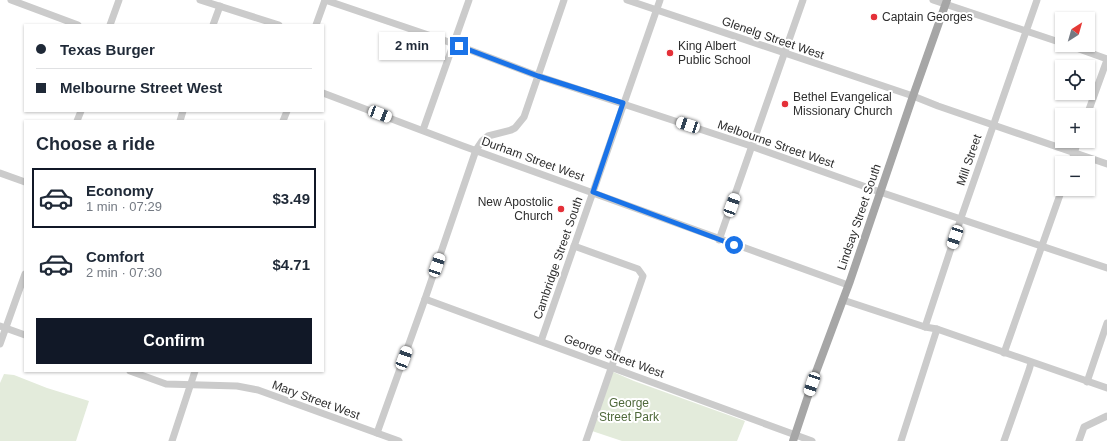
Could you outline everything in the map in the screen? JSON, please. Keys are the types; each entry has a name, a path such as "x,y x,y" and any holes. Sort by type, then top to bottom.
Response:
{"main road":[{"name":"Lindsay Street South","path":"794,438 946,2"}],"street":[{"path":"11,0 75,24"},
{"path":"110,24 119,0"},
{"path":"200,0 276,24"},
{"path":"316,24 325,0"},
{"name":"Melbourne Street West","path":"325,0 454,44 538,76 752,146 880,192 1107,268"},
{"path":"424,130 469,0"},
{"path":"377,433 476,150 482,141 488,136 511,130 518,125 524,117 564,0"},
{"name":"Glenelg Street West","path":"627,0 913,96 1107,164"},
{"name":"Cambridge Street South","path":"541,341 660,0"},
{"path":"719,240 803,0"},
{"path":"934,0 946,2 1055,41"},
{"name":"Mill Street","path":"925,327 961,218 1037,0"},
{"path":"213,24 220,6"},
{"path":"1086,52 1107,60 1090,108"},
{"name":"Durham Street West","path":"324,93 719,240 848,286"},
{"path":"1073,156 1076,148"},
{"path":"0,174 24,182"},
{"path":"1004,353 1060,196"},
{"path":"574,246 638,269 643,276 586,441"},
{"path":"0,344 3,327 24,276"},
{"name":"George Street West","path":"425,299 612,367 794,438 812,441"},
{"path":"843,300 925,327 937,329 1030,363 1107,388"},
{"path":"1087,382 1107,323"},
{"path":"3,327 24,335"},
{"path":"900,441 937,329"},
{"path":"1004,441 1029,370 1030,363"},
{"name":"Mary Street West","path":"133,372 166,384 238,386 258,390 399,441"},
{"path":"172,441 196,372"},
{"path":"1079,441 1084,427 1107,416"}],"green space":[{"name":"George Street Park","path":"611,371 634,381 745,421 737,441 622,441 589,430"},
{"path":"4,374 14,375 47,388 89,401 76,441 0,441 0,383"}],"place":[{"name":"Captain Georges","path":"874,17"},
{"name":"King Albert Public School","path":"670,53"},
{"name":"Bethel Evangelical Missionary Church","path":"785,104"},
{"name":"New Apostolic Church","path":"561,209"}],"route":[{"path":"459,46 538,76 623,103 593,192 734,245"}]}
